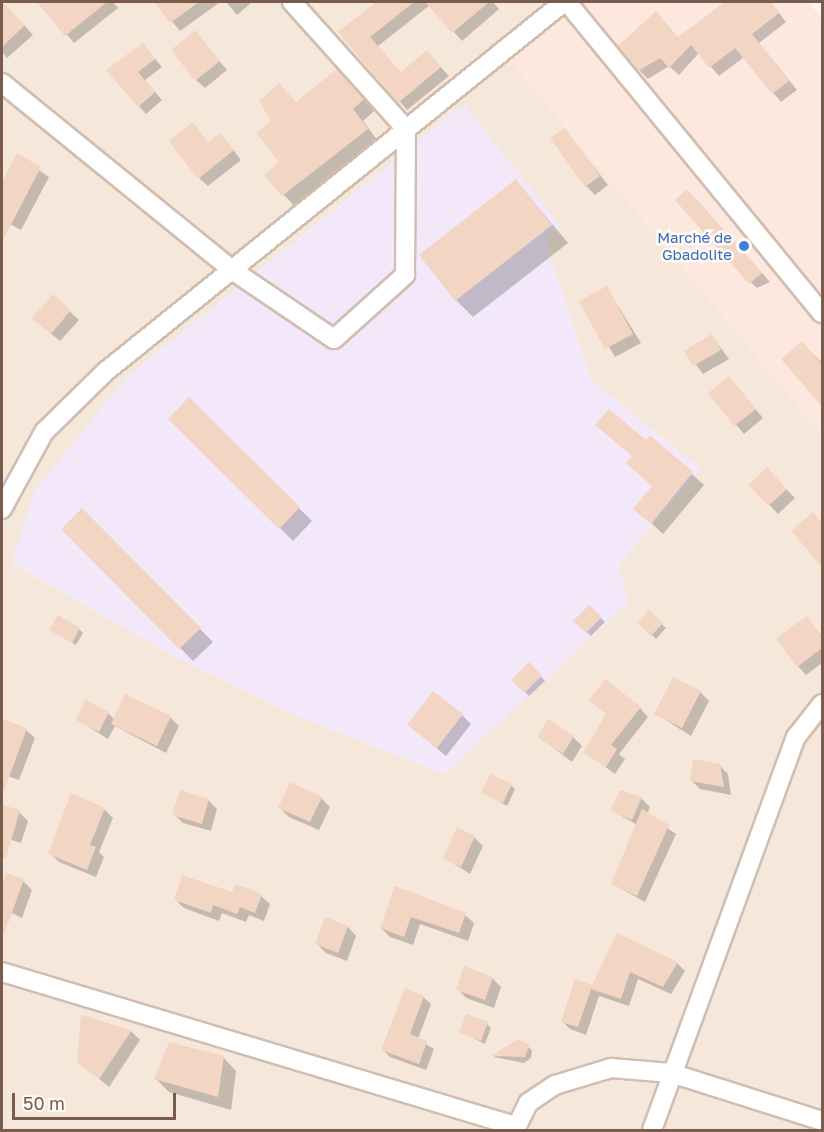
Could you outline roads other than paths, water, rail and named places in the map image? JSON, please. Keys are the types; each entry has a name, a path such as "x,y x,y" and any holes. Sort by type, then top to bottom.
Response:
{"street":[{"path":"2,83 232,270 334,339 405,275 406,129 292,2"},
{"path":"2,509 44,432 105,372 565,2 822,314"},
{"path":"652,1131 671,1073 796,737 822,704"},
{"path":"2,972 515,1128 528,1103 555,1085 611,1068 671,1073 822,1121"}],"place":[{"name":"Marché de Gbadolite","path":"744,246"}]}
